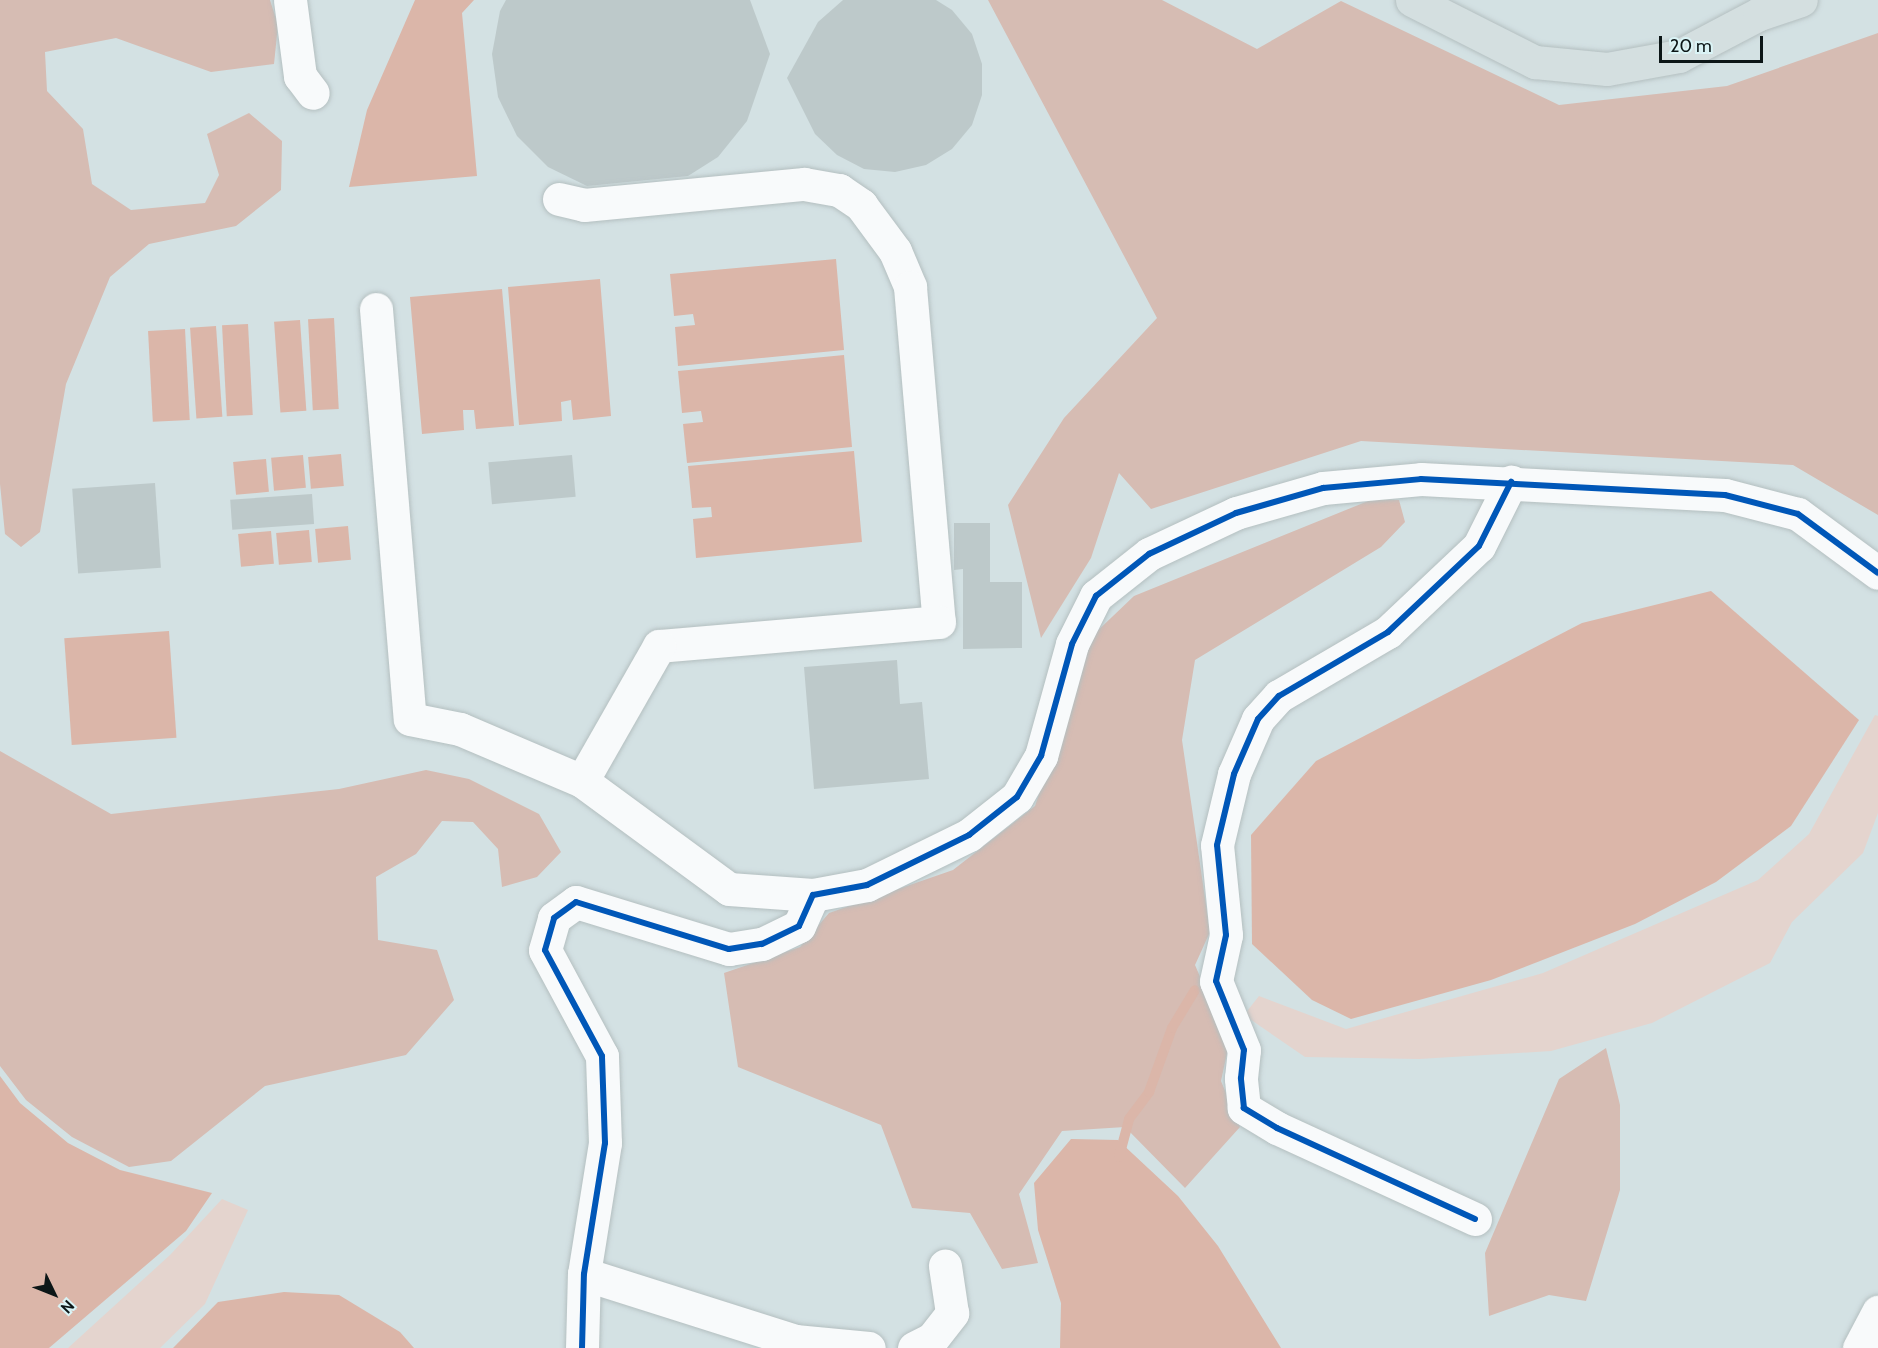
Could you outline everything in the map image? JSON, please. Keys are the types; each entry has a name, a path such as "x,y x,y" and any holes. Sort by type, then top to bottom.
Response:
{"main road":[{"path":"1412,0 1535,62 1607,69 1679,56 1759,14 1801,0"}],"street":[{"path":"290,0 300,76 313,93"},
{"path":"559,199 584,205 804,184 839,190 861,205 895,251 910,287 939,622 659,646 582,781"},
{"path":"376,309 410,719 460,729 582,781 729,889 813,895 867,885 969,835 1017,797 1041,756 1072,644 1096,596 1149,554 1236,513 1323,488 1421,479 1511,482 1735,498 1797,514 1878,573"},
{"path":"1475,1219 1277,1128 1244,1108 1241,1078 1244,1050 1216,981 1226,935 1217,844 1234,774 1258,719 1279,696 1388,632 1479,546 1511,482"},
{"path":"582,1348 584,1274 605,1143 602,1056 545,950 554,918 576,902 729,949 762,944 800,926 813,895"},
{"path":"914,1348 932,1339 952,1313 945,1266"},
{"path":"584,1274 795,1341 869,1348"},
{"path":"1859,1348 1878,1312"}],"shaded area":[{"path":"0,0 270,0 278,25 274,64 211,72 116,38 45,52 47,91 83,129 92,184 131,210 205,203 219,175 207,134 249,113 282,141 281,190 236,226 149,244 110,277 66,384 40,532 21,547 5,534 0,484"},
{"path":"415,0 474,0 462,13 477,176 349,187 367,110"},
{"path":"988,0 1162,0 1257,49 1341,1 1559,105 1727,86 1878,33 1878,515 1793,465 1361,441 1151,509 1119,473 1091,558 1041,638 1008,505 1064,418 1157,318"},
{"path":"836,259 844,350 678,366 675,327 695,325 693,314 674,316 670,274"},
{"path":"600,279 611,416 573,420 571,400 561,402 562,421 519,425 508,287"},
{"path":"502,289 514,426 476,429 474,410 463,410 464,430 422,434 410,297"},
{"path":"334,318 339,409 313,410 308,319"},
{"path":"300,320 306,411 280,413 274,322"},
{"path":"248,324 253,415 227,416 222,325"},
{"path":"216,326 222,417 196,419 190,328"},
{"path":"185,329 190,420 153,422 148,331"},
{"path":"844,355 852,447 687,463 683,424 703,422 701,411 682,413 678,371"},
{"path":"854,451 862,542 696,558 693,519 712,517 711,507 692,508 688,466"},
{"path":"341,454 344,486 311,489 308,457"},
{"path":"303,455 306,488 274,491 271,458"},
{"path":"266,459 269,492 236,495 233,462"},
{"path":"1373,499 1399,500 1405,522 1381,547 1195,660 1182,740 1210,932 1195,965 1229,1044 1221,1081 1240,1127 1185,1188 1125,1127 1062,1131 1019,1194 1038,1263 1002,1269 970,1213 912,1208 881,1125 738,1067 724,973 800,947 829,913 953,870 1035,806 1091,637 1134,596"},
{"path":"348,526 351,560 318,563 315,529"},
{"path":"309,530 312,562 279,565 276,533"},
{"path":"271,531 274,564 241,567 238,534"},
{"path":"1711,591 1859,720 1791,826 1716,882 1635,924 1491,980 1351,1019 1312,1000 1252,944 1251,835 1316,761 1582,623"},
{"path":"169,631 176,738 72,745 64,638"},
{"path":"1875,715 1878,716 1878,813 1863,853 1792,922 1770,963 1652,1023 1551,1051 1419,1059 1305,1057 1244,1015 1259,996 1346,1029 1543,973 1758,880 1809,834"},
{"path":"0,751 111,814 339,789 426,770 469,779 539,814 561,852 537,877 502,887 498,849 473,822 442,821 416,854 376,877 378,940 437,950 454,1000 406,1055 265,1086 171,1161 129,1167 72,1137 26,1100 0,1066"},
{"path":"1606,1048 1620,1105 1620,1190 1586,1301 1549,1295 1489,1316 1485,1253 1559,1079"},
{"path":"0,1076 20,1103 68,1143 120,1170 212,1193 186,1231 49,1348 0,1348"},
{"path":"1071,1139 1118,1140 1178,1196 1218,1246 1281,1348 1060,1348 1061,1303 1038,1230 1034,1183"},
{"path":"222,1199 248,1210 205,1304 160,1348 68,1348 170,1255"},
{"path":"284,1292 339,1295 400,1332 414,1348 173,1348 218,1302"}],"building":[{"path":"506,0 750,0 770,54 747,121 718,157 688,176 587,186 548,167 517,136 498,97 492,54 500,11"},
{"path":"843,0 936,0 952,10 972,34 982,64 982,95 972,125 952,149 926,165 895,172 864,169 837,155 815,134 787,78 818,22"},
{"path":"572,455 576,497 492,504 488,462"},
{"path":"155,483 161,568 78,574 72,489"},
{"path":"312,494 314,524 232,530 230,500"},
{"path":"954,523 990,523 990,582 1022,582 1022,648 963,649 963,569 954,570"},
{"path":"897,660 900,704 922,702 929,779 814,789 804,667"}],"waterway":[{"path":"1119,1157 1129,1119 1149,1092 1172,1028 1195,990"}],"cycle path":[{"path":"582,1348 584,1274 605,1143 602,1056 545,950 554,918 576,902 729,949 762,944 799,926 813,895 867,885 969,835 1017,797 1041,756 1072,644 1096,596 1149,554 1236,513 1323,488 1421,479 1725,495 1798,514 1878,573"},
{"path":"1475,1219 1277,1128 1244,1108 1241,1078 1244,1050 1216,981 1226,935 1217,845 1234,774 1258,719 1279,696 1388,632 1479,546 1511,482"}]}
